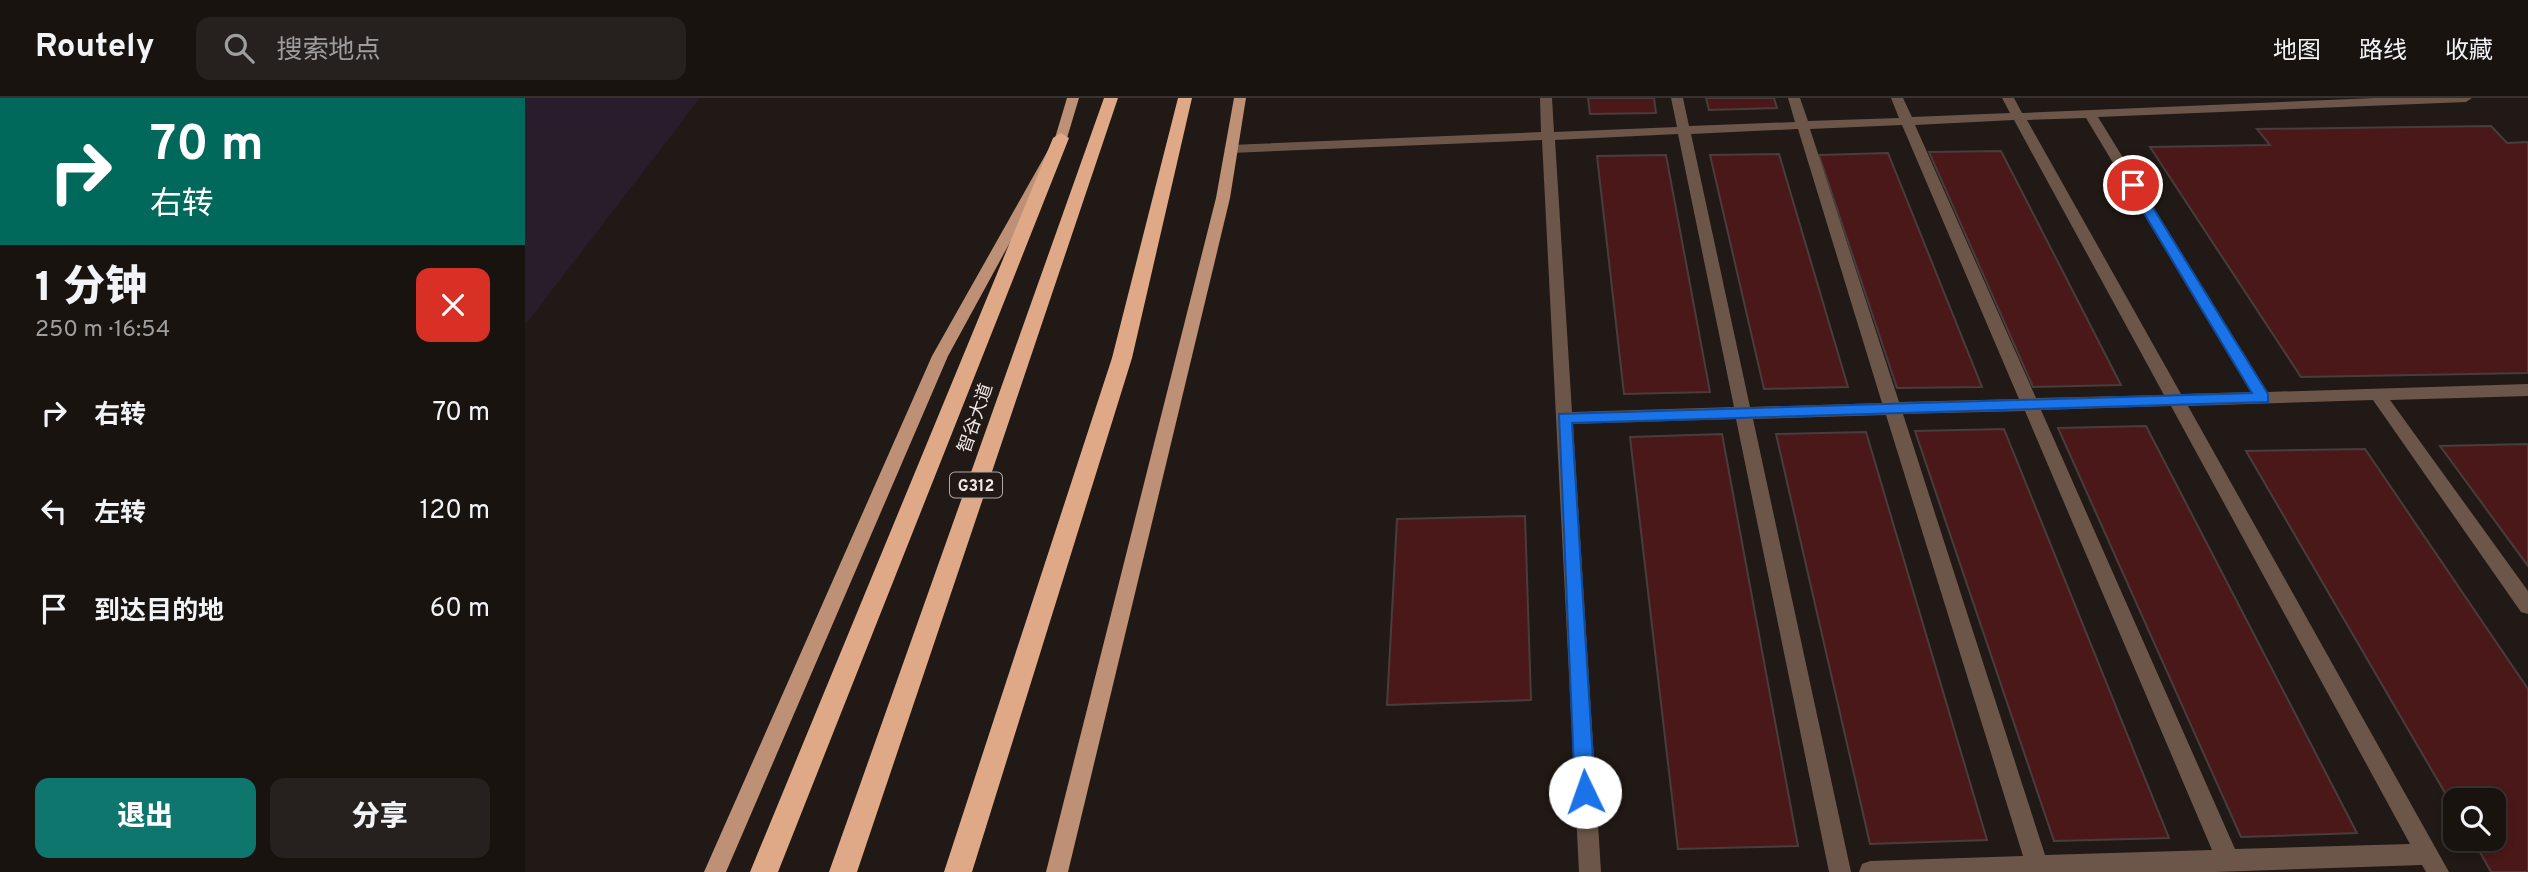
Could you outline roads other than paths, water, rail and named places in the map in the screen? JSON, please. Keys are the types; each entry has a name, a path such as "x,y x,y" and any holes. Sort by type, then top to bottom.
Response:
{"highway":[{"name":"智谷大道","path":"843,872 1111,98"},
{"path":"958,872 1122,358 1185,98"},
{"path":"764,872 1061,138"}],"main road":[{"path":"715,872 940,356 1061,138 1073,98"},
{"path":"1057,872 1223,198 1240,98"}],"lane":[{"path":"1546,98 1590,872"},
{"path":"1677,98 1840,872"},
{"path":"1794,98 2038,867"},
{"path":"1897,98 2228,860"},
{"path":"1870,872 2228,860 2433,863 2008,98"},
{"path":"2134,98 2143,111"},
{"path":"1231,149 2090,114 2248,102 2466,98"},
{"path":"2090,114 2263,398"},
{"path":"1564,418 2528,390"},
{"path":"2378,395 2528,606"}]}
